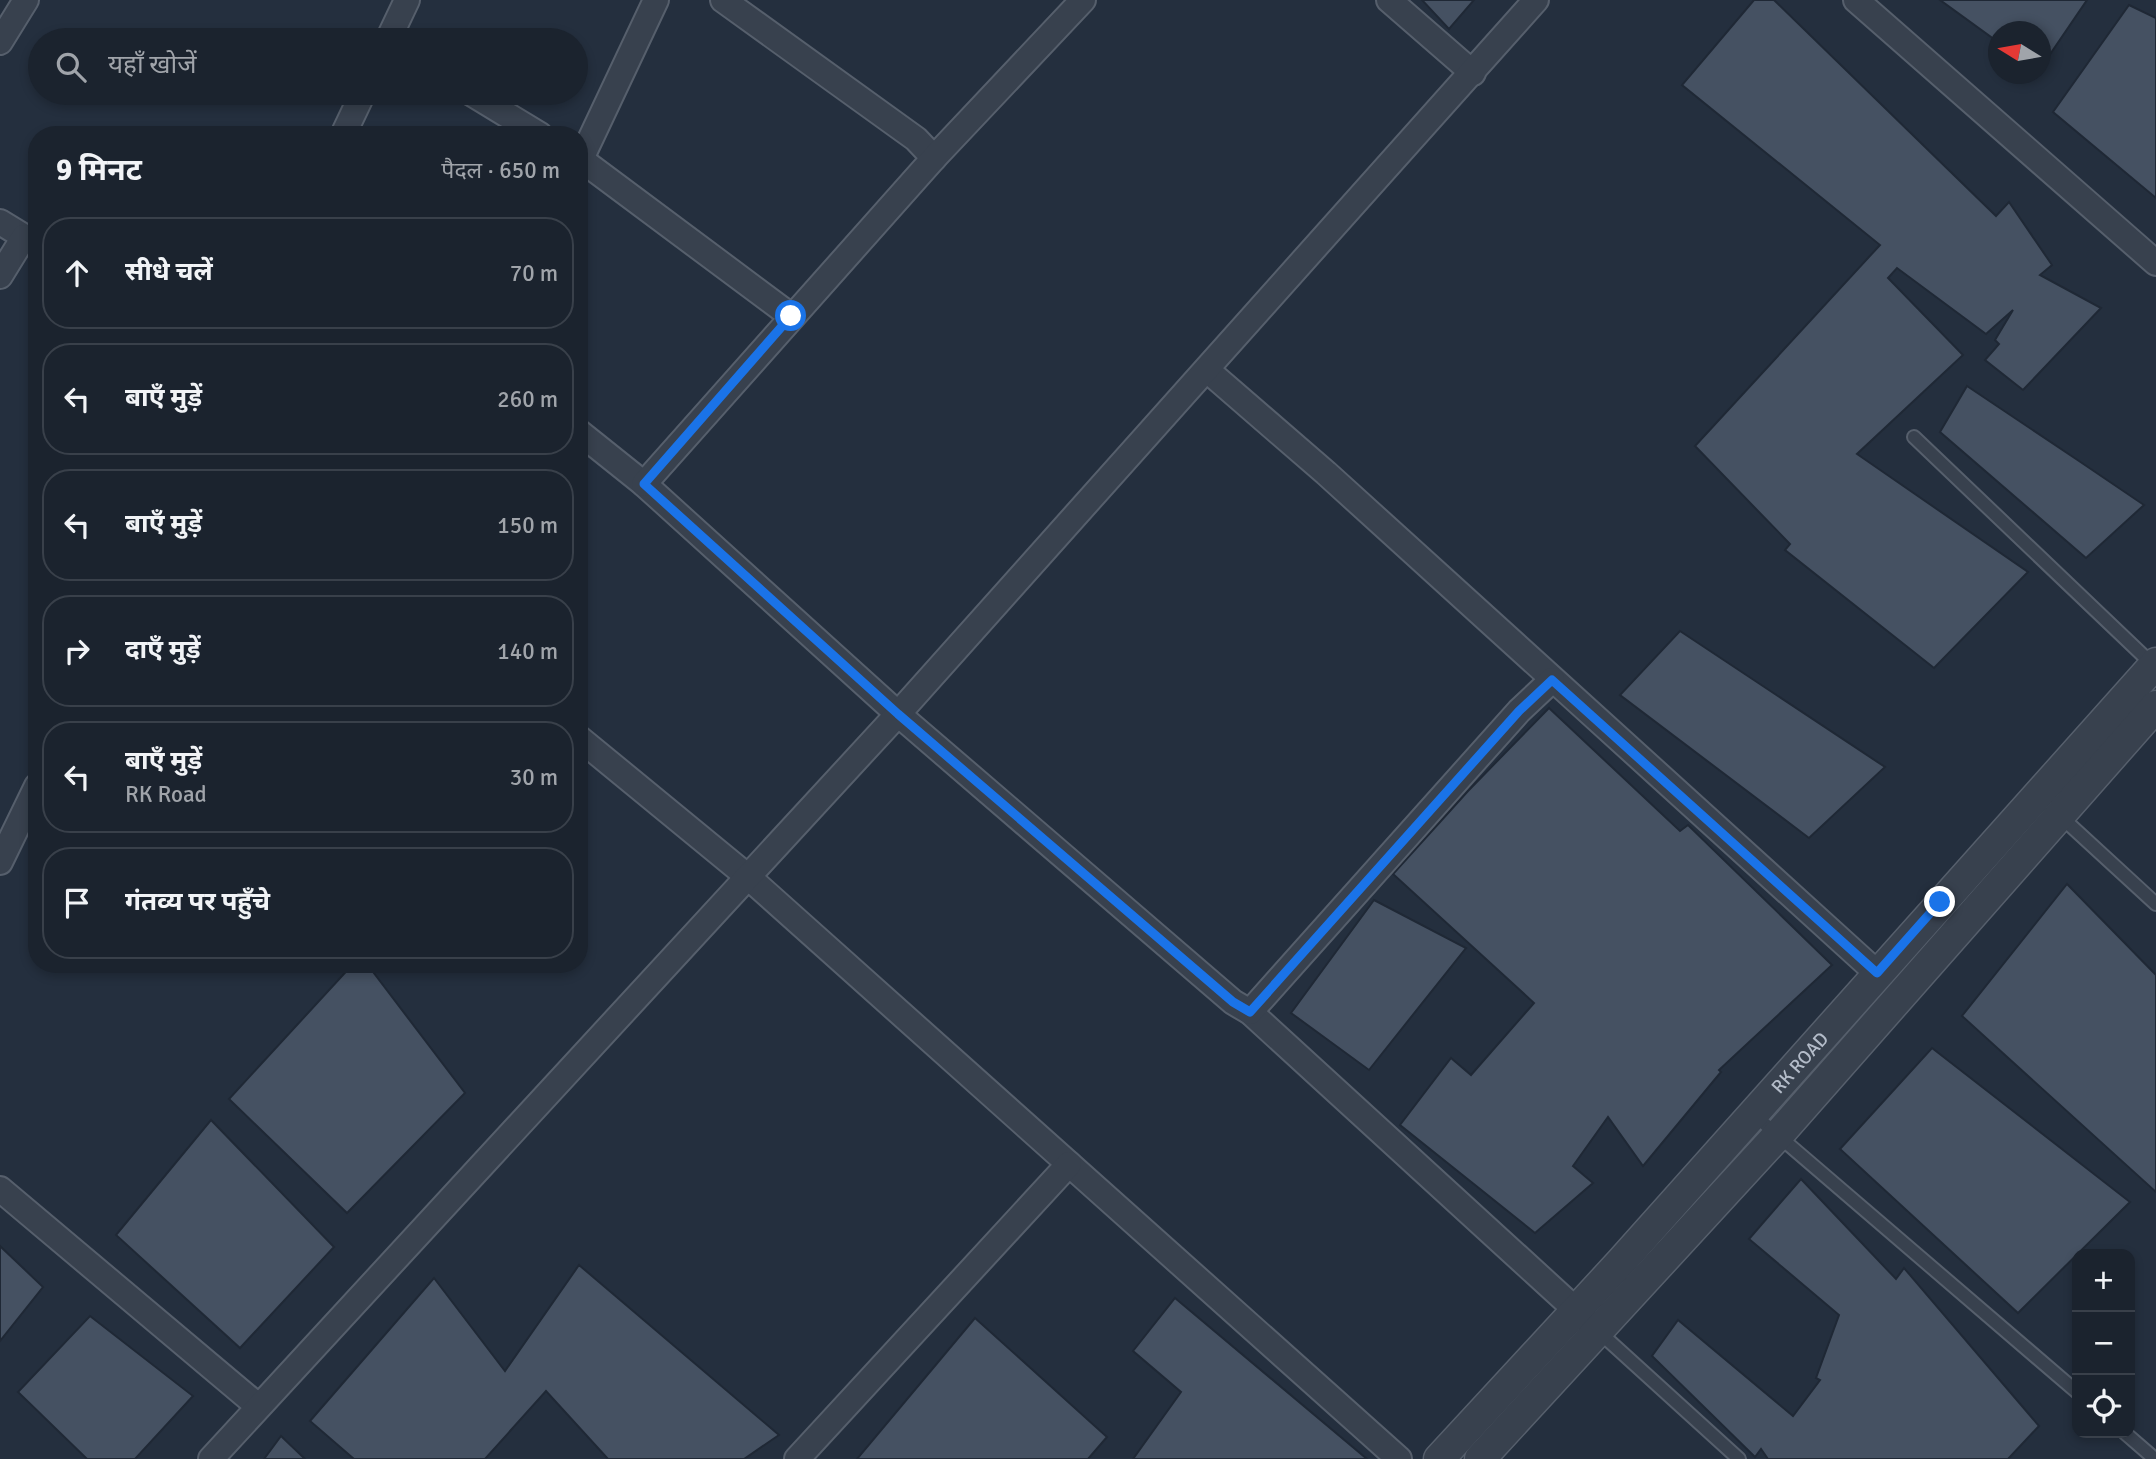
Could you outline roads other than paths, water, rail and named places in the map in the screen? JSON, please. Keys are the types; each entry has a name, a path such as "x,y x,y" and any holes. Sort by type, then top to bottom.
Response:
{"street":[{"path":"0,41 26,0"},
{"path":"394,28 407,0"},
{"path":"588,142 656,0"},
{"path":"723,0 916,139 934,158"},
{"path":"644,484 934,158 1083,0"},
{"path":"1389,0 1473,73"},
{"path":"211,1459 898,714 1536,0"},
{"path":"1856,0 2156,263"},
{"path":"347,126 357,105"},
{"path":"491,105 525,126"},
{"path":"588,165 791,316"},
{"path":"0,222 28,240"},
{"path":"0,276 28,243"},
{"path":"1207,370 1326,473 1877,973"},
{"path":"588,439 644,484 898,714 1233,1002 1250,1012 1587,1320"},
{"name":"RK ROAD","path":"1439,1459 1779,1133 2048,805 2155,664"},
{"path":"1250,1012 1519,711 1552,680"},
{"name":"RK ROAD","path":"1480,1459 1752,1114 1877,973 2048,805 2156,706"},
{"path":"588,745 747,876 1399,1459"},
{"path":"0,862 28,804"},
{"path":"797,1459 1069,1164"},
{"path":"0,1189 258,1406"}],"lane":[{"path":"1914,437 2155,664"},
{"path":"2048,805 2156,904"},
{"path":"1752,1114 1779,1133 2072,1388"},
{"path":"1587,1320 1739,1459"},
{"path":"2131,1438 2155,1459"}]}
